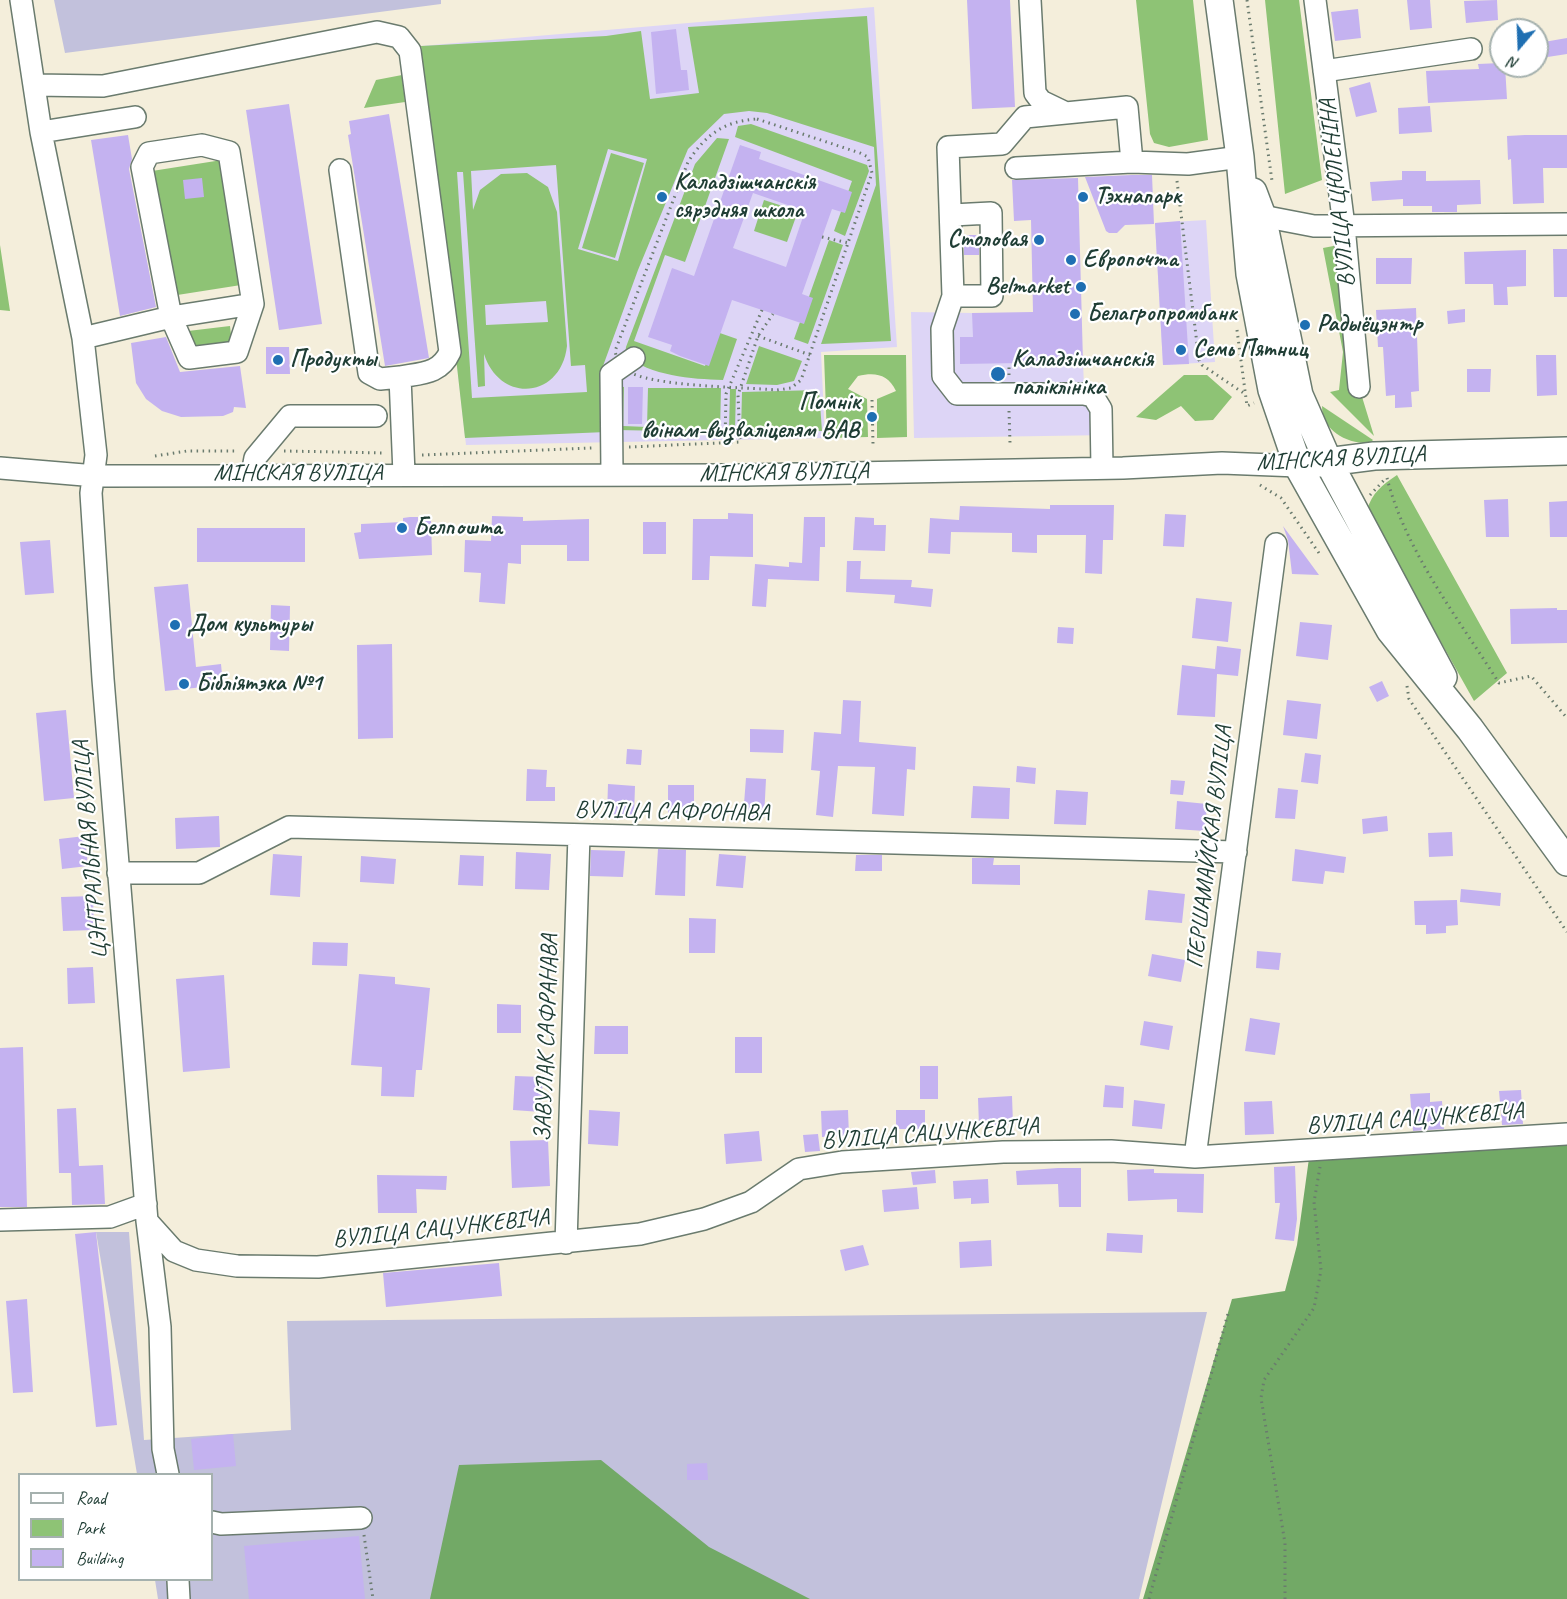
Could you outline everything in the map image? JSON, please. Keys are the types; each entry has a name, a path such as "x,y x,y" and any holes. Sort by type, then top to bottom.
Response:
{"main road":[{"path":"1219,0 1240,157 1254,298 1272,390 1298,466 1390,630 1470,729 1567,862"},
{"path":"1240,157 1262,216 1299,395 1328,461 1470,729"},
{"name":"МІНСКАЯ ВУЛІЦА","path":"1298,466 1374,456 1567,451"}],"street":[{"name":"ЦЭНТРАЛЬНАЯ ВУЛІЦА","path":"21,0 41,132 83,339 96,455 96,476 92,493 118,873 146,1212 160,1327 163,1449 168,1473"},
{"path":"1030,0 1035,93 1041,101 1066,113"},
{"name":"ВУЛІЦА ЦЮЛЕНІНА","path":"1316,0 1344,226 1359,387"},
{"path":"34,85 103,86 377,32 399,37 410,51 450,352 445,363 434,371 380,379 369,373 340,170"},
{"path":"1324,71 1471,49"},
{"path":"1102,468 1101,409 1093,396 1084,394 957,394 943,376 942,329 953,296 948,147 1002,144 1025,117 1127,107 1132,162"},
{"path":"41,132 135,117"},
{"path":"202,145 229,152 253,304 237,352 189,358 171,317 142,166 149,153 202,145"},
{"path":"1016,168 1132,162 1188,164 1240,157"},
{"path":"952,215 991,213 992,296 953,296"},
{"path":"1262,216 1314,226 1567,224"},
{"path":"83,339 171,317 253,304"},
{"path":"612,474 611,374 628,361"},
{"path":"400,377 404,474"},
{"path":"252,474 255,458 290,416 376,416"},
{"name":"МІНСКАЯ ВУЛІЦА","path":"0,468 96,476 744,475 1102,468 1222,463 1298,466"},
{"name":"ПЕРШАМАЙСКАЯ ВУЛІЦА","path":"1195,1157 1276,544"},
{"name":"ВУЛІЦА САФРОНАВА","path":"118,873 199,873 289,827 1236,852"},
{"name":"ЗАВУЛАК САФРАНАВА","path":"566,1243 579,836"},
{"name":"ВУЛІЦА САЦУНКЕВІЧА","path":"146,1212 174,1251 196,1260 237,1266 318,1267 640,1234 704,1219 751,1202 799,1170 842,1162 1002,1152 1111,1150 1195,1157 1567,1134"},
{"path":"0,1220 110,1217 146,1212"},
{"path":"213,1522 221,1524 361,1518"},
{"path":"178,1581 179,1599"}],"path":[{"path":"1247,0 1273,185"},
{"path":"737,120 763,120 868,157 872,173 810,355 801,380 791,388 661,381 628,372 628,361 617,360 615,351 688,162 699,144 716,129 737,120"},
{"path":"1183,181 1177,181 1199,360 1202,365 1245,394"},
{"path":"822,237 849,243"},
{"path":"762,310 729,386 725,441 740,442 738,395 758,336 773,314"},
{"path":"758,336 810,355"},
{"path":"872,400 873,444"},
{"path":"1247,406 1254,403"},
{"path":"1362,503 1387,478 1395,508 1425,565 1499,683 1531,676 1567,718"},
{"path":"1260,485 1281,498 1324,560"},
{"path":"1407,682 1408,699 1567,932"},
{"path":"1285,1599 1285,1543 1261,1398 1264,1380 1314,1308 1321,1270 1314,1202 1323,1150"},
{"path":"1149,1599 1229,1310"},
{"path":"361,1518 373,1599"}],"shaded area":[{"path":"54,0 441,0 441,4 65,53"},
{"name":"Каладзішчанскія сярэдняя школа","path":"874,7 897,347 821,352 825,438 466,445 421,46"},
{"path":"1206,220 1215,362 1163,365 1155,223"},
{"name":"Каладзішчанскія паліклініка","path":"911,312 972,313 1034,362 1083,362 1084,386 1110,435 914,438"},
{"path":"96,1232 129,1232 144,1440 291,1430 287,1321 1207,1312 1139,1599 158,1599 155,1581 213,1581 213,1473 137,1473"}],"green space":[{"path":"1136,0 1193,0 1208,140 1169,147 1154,143 1150,134"},
{"path":"1265,0 1299,0 1322,180 1285,194"},
{"path":"867,16 891,341 821,344 876,185 874,147 767,113 749,111 724,114 688,149 638,270 603,366 606,432 465,438 421,46 606,36 641,31 650,99 699,93 688,27","holes":["608,149 647,159 618,261 578,249","556,165 571,366 585,365 587,392 472,398 457,172 463,172 478,387 485,386 484,354 492,370 503,381 516,387 529,389 542,385 554,377 562,364 567,346 557,212 548,187 527,173 501,174 480,190 473,210 471,171","546,301 548,322 486,325 485,305"]},
{"path":"402,75 405,102 364,108 376,80"},
{"path":"751,124 867,165 869,171 845,236 834,231 852,181 735,137 738,126"},
{"path":"717,138 729,139 685,262 665,255 634,341 705,366 717,332 737,339 723,380 698,379 659,372 625,355 626,347 695,164"},
{"path":"611,153 644,163 615,258 582,248"},
{"path":"222,160 241,285 171,296 152,171"},
{"path":"764,200 798,211 787,242 754,231"},
{"path":"829,240 843,245 808,344 794,339"},
{"path":"1344,244 1359,387 1374,436 1330,392 1339,390 1343,352 1323,248"},
{"path":"0,245 10,311 0,310"},
{"path":"230,326 232,343 191,349 188,331"},
{"path":"759,346 802,361 794,381 777,385 746,384"},
{"path":"824,355 906,355 907,437 877,438 877,399 896,391 885,378 870,374 858,376 848,389 867,399 868,437 827,438"},
{"path":"1184,375 1207,375 1232,397 1213,420 1195,421 1181,406 1156,420 1136,417"},
{"path":"617,386 624,387 623,426 647,427 648,388 721,388 720,432 617,430"},
{"path":"730,389 736,389 735,430 729,430"},
{"path":"819,390 822,431 741,432 742,392"},
{"path":"1322,406 1373,440 1370,443 1361,443 1337,434 1326,422"},
{"path":"1397,475 1507,673 1474,701 1367,510 1378,490"},
{"path":"1567,1144 1567,1599 1143,1599 1232,1299 1285,1291 1297,1245 1310,1151"},
{"path":"601,1460 709,1547 810,1599 430,1599 459,1465"}],"building":[{"path":"967,0 1010,0 1015,107 972,109"},
{"path":"1407,0 1430,0 1432,28 1410,30"},
{"path":"1497,0 1498,18 1466,23 1464,1"},
{"path":"1358,9 1361,38 1335,41 1331,12"},
{"path":"676,29 681,70 687,70 689,90 656,94 651,32"},
{"path":"1567,38 1567,54 1549,57 1549,41"},
{"path":"1478,64 1489,64 1489,78 1506,78 1507,99 1428,103 1426,71 1479,69"},
{"path":"1370,82 1377,112 1356,117 1349,88"},
{"path":"289,104 322,324 279,330 246,110"},
{"path":"1430,106 1432,132 1399,134 1398,108"},
{"path":"389,114 429,358 385,366 348,135 351,134 349,121"},
{"path":"128,135 132,159 129,169 156,307 120,316 91,140"},
{"path":"1567,135 1567,168 1543,168 1544,203 1513,204 1511,159 1508,160 1507,136"},
{"path":"740,145 761,152 759,159 852,192 845,213 832,209 802,294 813,298 804,324 732,300 709,366 680,356 670,351 672,345 648,337 672,268 694,276","holes":["753,193 805,211 786,267 733,248"]},
{"path":"1402,171 1426,171 1426,181 1480,180 1481,204 1457,205 1457,212 1432,212 1432,206 1403,206 1403,199 1372,201 1370,182 1402,180"},
{"path":"1152,175 1154,224 1125,225 1117,233 1109,233 1106,231 1085,177"},
{"path":"202,178 204,197 185,199 183,180"},
{"path":"1078,178 1083,362 960,364 960,337 973,337 972,313 1033,312 1031,220 1014,221 1012,180"},
{"path":"1180,221 1189,364 1163,365 1155,223"},
{"path":"964,235 979,235 979,255 964,255"},
{"path":"1553,249 1567,249 1567,297 1554,297"},
{"path":"1526,250 1526,286 1507,287 1508,305 1494,305 1493,284 1465,284 1464,252"},
{"path":"1376,258 1412,258 1411,284 1376,284"},
{"path":"1416,308 1419,391 1411,392 1412,407 1395,408 1395,395 1386,396 1383,347 1378,347 1376,310"},
{"path":"1465,309 1465,322 1448,324 1447,311"},
{"path":"166,337 180,372 240,366 246,408 234,407 233,412 223,416 181,417 162,411 146,399 136,383 131,343"},
{"name":"Продукты","path":"266,347 289,347 290,374 266,374"},
{"path":"1536,355 1556,355 1557,395 1537,396"},
{"path":"1467,369 1491,369 1490,392 1467,392"},
{"path":"628,387 643,387 642,424 628,424"},
{"path":"1508,499 1509,537 1486,537 1484,500"},
{"path":"1567,501 1567,537 1550,537 1549,502"},
{"path":"1050,505 1114,505 1113,540 1103,540 1102,574 1085,573 1086,535 1037,535 1037,553 1012,552 1012,533 951,532 950,554 928,553 930,518 959,520 960,506 1050,509"},
{"path":"728,513 753,514 753,557 710,556 709,580 692,580 693,519 728,519"},
{"path":"1165,514 1186,515 1184,547 1163,546"},
{"path":"492,516 523,517 523,521 589,519 589,561 567,561 567,545 521,545 521,564 508,563 505,604 479,602 481,573 464,572 465,540 491,541"},
{"path":"418,517 418,521 431,520 432,555 359,559 354,533 361,532 361,524 403,522 403,518"},
{"path":"804,517 825,517 825,547 820,547 819,581 768,579 766,607 752,606 755,564 789,567 789,562 802,563"},
{"path":"855,517 874,518 874,525 886,525 885,551 853,550"},
{"path":"643,522 666,522 666,554 643,554"},
{"path":"1283,526 1319,575 1292,574 1288,540"},
{"path":"197,528 305,528 305,562 197,562"},
{"path":"50,540 54,593 25,595 20,542"},
{"path":"847,561 861,561 860,579 912,580 911,587 933,589 931,607 894,603 895,595 846,592"},
{"name":"Дом культуры","path":"188,584 196,667 221,664 223,685 165,691 154,587"},
{"path":"1196,598 1232,602 1228,642 1192,638"},
{"path":"271,605 290,606 289,651 270,650"},
{"path":"1557,608 1557,610 1567,610 1567,643 1511,644 1510,609"},
{"path":"1300,622 1332,625 1328,660 1296,656"},
{"path":"1058,627 1074,628 1073,644 1057,643"},
{"path":"392,644 393,738 358,739 357,645"},
{"path":"1217,646 1241,649 1238,676 1217,674 1215,717 1177,715 1182,665 1215,669"},
{"path":"1382,681 1389,696 1377,702 1369,687"},
{"path":"843,700 861,701 859,742 916,747 915,770 907,769 904,816 872,814 875,767 838,766 833,817 816,815 820,771 811,770 814,732 841,734"},
{"path":"1287,700 1321,704 1317,739 1283,735"},
{"path":"66,710 74,798 44,801 36,713"},
{"path":"750,729 784,730 783,753 750,752"},
{"path":"627,749 642,750 641,765 626,764"},
{"path":"1305,753 1321,755 1318,784 1301,782"},
{"path":"1017,766 1036,768 1035,784 1016,782"},
{"path":"527,769 547,770 546,787 555,787 555,801 526,801"},
{"path":"746,778 766,779 764,818 743,817"},
{"path":"1171,780 1185,781 1183,795 1170,794"},
{"path":"608,784 635,786 634,816 607,815"},
{"path":"668,785 694,785 694,815 668,814"},
{"path":"973,786 1010,788 1009,819 971,818"},
{"path":"1278,788 1298,790 1295,819 1275,818"},
{"path":"1056,790 1088,792 1086,825 1054,824"},
{"path":"1177,801 1207,804 1205,831 1175,829"},
{"path":"219,816 220,847 176,849 175,818"},
{"path":"1387,816 1388,831 1363,834 1362,819"},
{"path":"1452,832 1453,856 1429,857 1428,833"},
{"path":"85,836 88,866 62,869 59,839"},
{"path":"658,849 686,850 685,896 655,895"},
{"path":"1295,849 1346,857 1344,873 1325,871 1323,884 1292,881"},
{"path":"591,850 625,851 623,877 590,876"},
{"path":"516,852 551,854 549,890 515,889"},
{"path":"273,854 302,856 300,897 270,895"},
{"path":"719,854 746,856 743,888 716,886"},
{"path":"460,855 484,856 483,886 458,885"},
{"path":"856,855 882,855 882,871 855,871"},
{"path":"361,856 396,859 394,884 360,882"},
{"path":"972,858 994,858 993,865 1020,865 1020,885 972,884"},
{"path":"1461,889 1501,893 1500,906 1460,902"},
{"path":"1148,890 1185,894 1182,923 1145,920"},
{"path":"93,896 94,930 63,931 61,897"},
{"path":"1457,900 1458,925 1446,926 1446,933 1426,934 1426,925 1415,925 1414,901"},
{"path":"689,918 716,919 715,953 689,953"},
{"path":"313,942 348,943 347,966 312,965"},
{"path":"1257,951 1281,953 1279,970 1256,968"},
{"path":"1152,954 1185,960 1181,982 1148,976"},
{"path":"93,967 95,1003 68,1004 67,968"},
{"path":"359,974 395,977 395,984 430,988 422,1070 416,1070 414,1097 381,1096 382,1067 351,1065"},
{"path":"224,975 230,1068 183,1072 176,979"},
{"path":"497,1004 521,1005 521,1033 497,1033"},
{"path":"1250,1018 1280,1023 1275,1055 1245,1051"},
{"path":"1144,1021 1173,1026 1169,1050 1140,1045"},
{"path":"595,1026 628,1026 628,1054 594,1054"},
{"path":"735,1037 762,1037 762,1073 735,1073"},
{"path":"23,1047 27,1207 0,1207 0,1048"},
{"path":"920,1066 938,1066 938,1099 920,1099"},
{"path":"515,1076 543,1077 541,1112 513,1110"},
{"path":"1105,1085 1124,1087 1123,1108 1103,1107"},
{"path":"1521,1090 1523,1124 1502,1125 1499,1091"},
{"path":"1430,1093 1430,1102 1442,1101 1444,1129 1413,1131 1410,1094"},
{"path":"1012,1096 1013,1124 979,1126 978,1098"},
{"path":"1134,1100 1165,1104 1162,1129 1132,1126"},
{"path":"1272,1101 1274,1134 1245,1135 1244,1102"},
{"path":"76,1108 79,1166 103,1165 105,1204 72,1205 71,1173 59,1173 57,1109"},
{"path":"589,1110 620,1112 618,1146 588,1144"},
{"path":"848,1110 849,1136 822,1137 821,1111"},
{"path":"896,1110 925,1110 925,1129 896,1129"},
{"path":"759,1131 762,1161 726,1164 724,1134"},
{"path":"818,1134 820,1151 805,1152 803,1135"},
{"path":"548,1140 550,1186 512,1188 510,1141"},
{"path":"1295,1166 1297,1219 1294,1241 1275,1239 1280,1203 1275,1203 1274,1167"},
{"path":"1081,1168 1081,1207 1059,1207 1058,1184 1017,1185 1016,1171"},
{"path":"1154,1169 1154,1173 1204,1174 1203,1213 1177,1212 1177,1199 1128,1201 1127,1170"},
{"path":"935,1170 936,1183 913,1185 911,1172"},
{"path":"377,1175 447,1176 446,1190 416,1189 417,1213 378,1213"},
{"path":"988,1179 989,1203 971,1204 971,1198 954,1199 953,1181"},
{"path":"917,1187 919,1209 884,1212 882,1190"},
{"path":"96,1232 117,1425 96,1427 75,1234"},
{"path":"1107,1233 1143,1235 1142,1253 1106,1251"},
{"path":"991,1240 992,1266 960,1268 959,1242"},
{"path":"863,1245 869,1265 845,1271 840,1250"},
{"path":"499,1263 502,1296 386,1307 383,1273"},
{"path":"27,1299 33,1392 13,1393 6,1301"},
{"path":"233,1434 236,1466 194,1470 191,1439"},
{"path":"707,1463 708,1480 687,1480 687,1464"},
{"path":"359,1536 365,1599 249,1599 244,1546"}],"place":[{"name":"Каладзішчанскія сярэдняя школа","path":"662,197"},
{"name":"Тэхнапарк","path":"1083,197"},
{"name":"Столовая","path":"1039,240"},
{"name":"Европочта","path":"1071,260"},
{"name":"Belmarket","path":"1081,287"},
{"name":"Белагропромбанк","path":"1075,314"},
{"name":"Радыёцэнтр","path":"1305,325"},
{"name":"Семь Пятниц","path":"1181,350"},
{"name":"Продукты","path":"278,360"},
{"name":"Каладзішчанскія паліклініка","path":"998,374"},
{"name":"Помнік воінам-вызваліцелям ВАВ","path":"872,417"},
{"name":"Белпошта","path":"402,528"},
{"name":"Дом культуры","path":"175,625"},
{"name":"Бібліятэка №1","path":"184,684"}]}
